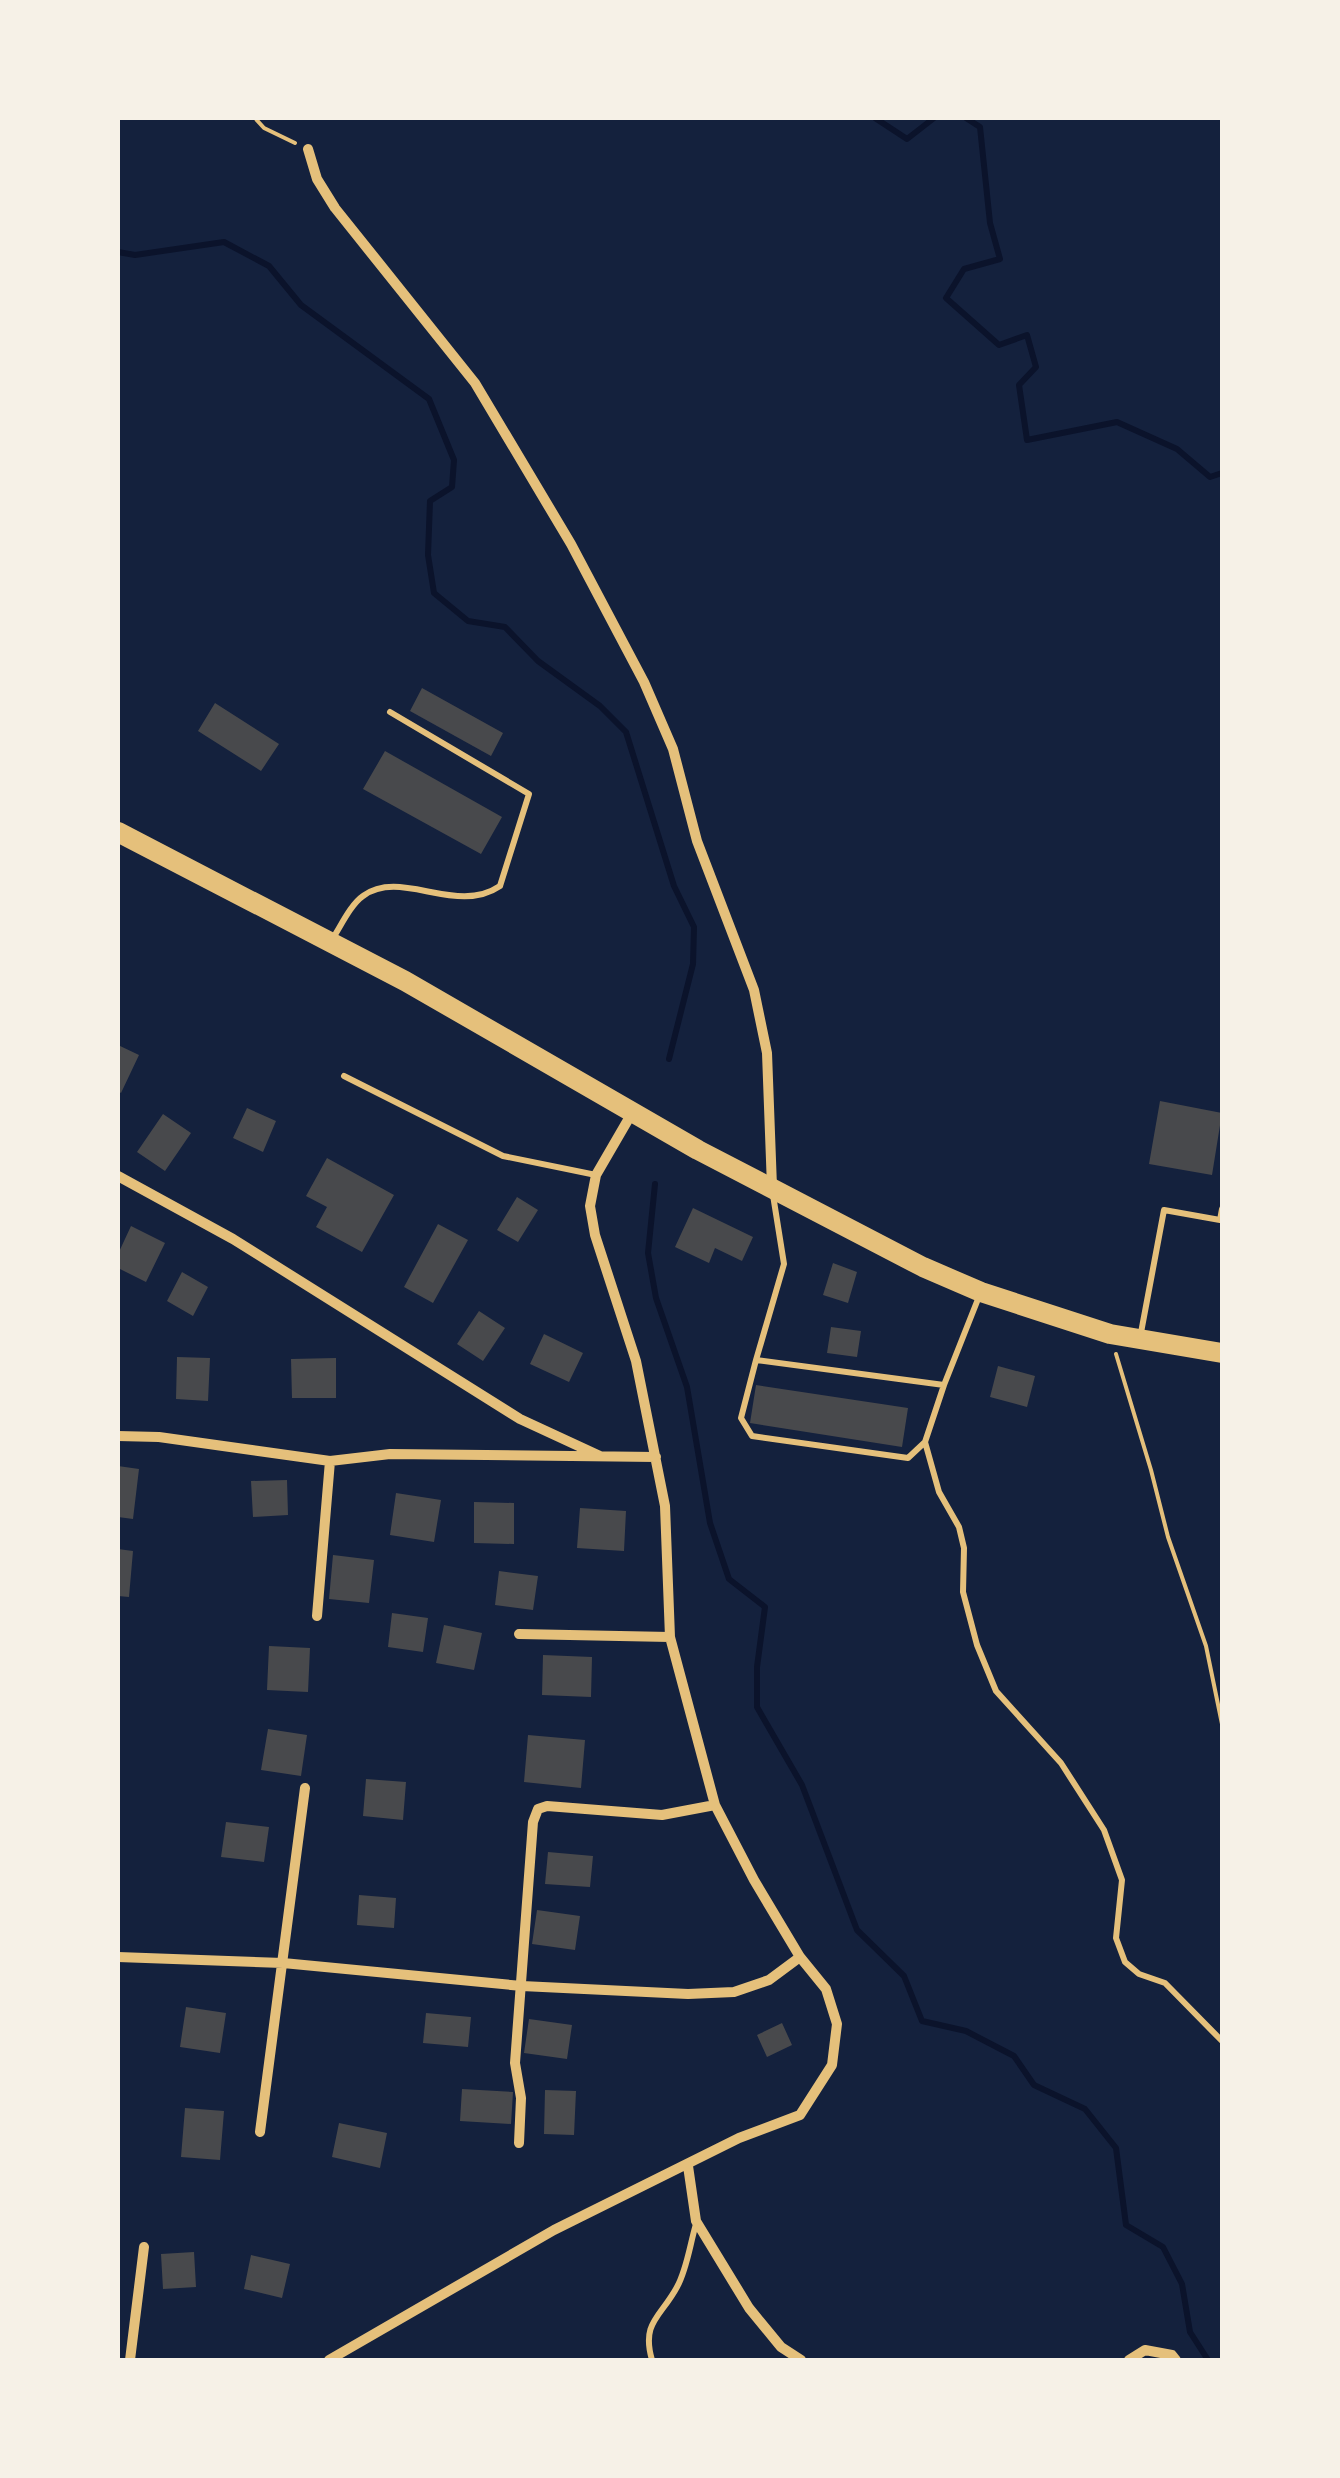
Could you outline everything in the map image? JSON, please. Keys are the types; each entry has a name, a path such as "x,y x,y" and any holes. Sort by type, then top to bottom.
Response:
{"main road":[{"path":"118,832 405,981 632,1112 923,1267 981,1292 1110,1334 1222,1353"}],"street":[{"path":"308,150 318,179 335,208 475,383 570,544 644,682 673,749 697,841 754,990 767,1053 772,1188"},
{"path":"333,2360 554,2230 739,2138 800,2116 832,2065 837,2024 826,1988 800,1957 715,1805 670,1637 665,1506 656,1456 636,1360 590,1206 596,1175 632,1112"},
{"path":"118,1176 233,1239 520,1419 600,1456"},
{"path":"118,1436 159,1438 330,1462 390,1454 656,1456"},
{"path":"317,1616 330,1462"},
{"path":"519,1634 670,1637"},
{"path":"260,2132 305,1788"},
{"path":"519,2143 521,2098 515,2063 533,1822 538,1809 547,1806 662,1816 715,1805"},
{"path":"118,1957 283,1963 522,1986 688,1994 734,1992 769,1980 800,1957"},
{"path":"688,2166 696,2222 750,2308 782,2347 801,2360"},
{"path":"130,2360 144,2247"},
{"path":"1129,2360 1145,2350 1172,2355 1176,2360"}],"lane":[{"path":"331,942 364,895 394,886 466,898 488,894 500,886 529,794 390,712"},
{"path":"344,1076 503,1156 596,1175"},
{"path":"772,1188 784,1264 742,1418 752,1436 908,1458 925,1442 981,1292"},
{"path":"1140,1339 1164,1210 1220,1220 1222,1209"},
{"path":"756,1360 944,1385"},
{"path":"925,1442 939,1492 959,1527 964,1548 963,1592 977,1645 996,1691 1061,1763 1104,1830 1122,1880 1116,1938 1125,1962 1139,1974 1165,1983 1222,2041"},
{"path":"652,2360 647,2344 652,2320 678,2286 696,2222"}],"path":[{"path":"254,118 264,128 308,150"},
{"path":"1110,1334 1168,1536 1206,1646 1222,1724"}],"building":[{"path":"422,688 503,733 491,756 410,711"},
{"path":"215,703 279,744 261,771 198,731"},
{"path":"385,751 502,817 481,854 363,789"},
{"path":"118,1045 139,1055 121,1093 118,1091"},
{"path":"1160,1101 1222,1113 1212,1175 1149,1164"},
{"path":"247,1108 276,1121 263,1152 233,1138"},
{"path":"163,1114 191,1133 165,1171 137,1152"},
{"path":"327,1158 394,1195 362,1252 316,1227 327,1207 306,1196"},
{"path":"517,1197 538,1210 518,1242 497,1230"},
{"path":"693,1208 753,1237 742,1261 715,1248 709,1263 675,1247"},
{"path":"438,1224 468,1240 433,1303 404,1287"},
{"path":"131,1226 165,1243 146,1282 118,1268 118,1254"},
{"path":"833,1263 857,1272 848,1303 823,1295"},
{"path":"182,1272 208,1287 193,1316 167,1301"},
{"path":"479,1311 505,1328 483,1361 457,1344"},
{"path":"831,1327 861,1331 857,1357 827,1353"},
{"path":"544,1334 583,1353 569,1382 530,1364"},
{"path":"177,1357 210,1358 208,1401 176,1399"},
{"path":"336,1358 336,1398 292,1398 291,1359"},
{"path":"998,1366 1035,1376 1027,1407 990,1397"},
{"path":"756,1385 908,1408 902,1447 750,1423"},
{"path":"118,1466 139,1469 133,1519 118,1517"},
{"path":"287,1480 288,1515 253,1517 251,1481"},
{"path":"396,1493 441,1500 434,1542 390,1535"},
{"path":"474,1502 514,1503 514,1544 474,1543"},
{"path":"580,1508 626,1511 624,1551 577,1548"},
{"path":"118,1549 133,1551 129,1597 118,1596"},
{"path":"333,1555 374,1560 369,1603 329,1599"},
{"path":"499,1571 538,1576 533,1610 495,1605"},
{"path":"392,1613 428,1618 423,1652 388,1647"},
{"path":"444,1625 482,1633 474,1670 436,1663"},
{"path":"269,1646 310,1648 308,1692 267,1690"},
{"path":"543,1655 592,1657 591,1697 542,1695"},
{"path":"268,1729 307,1735 301,1776 261,1770"},
{"path":"528,1735 585,1740 581,1788 524,1782"},
{"path":"366,1779 406,1782 403,1820 363,1816"},
{"path":"226,1822 269,1827 264,1862 221,1857"},
{"path":"548,1852 593,1856 590,1887 545,1884"},
{"path":"359,1895 396,1898 394,1928 357,1925"},
{"path":"537,1910 580,1916 575,1950 532,1944"},
{"path":"186,2007 226,2013 220,2053 180,2047"},
{"path":"426,2013 471,2017 468,2047 423,2043"},
{"path":"529,2019 572,2025 567,2059 524,2053"},
{"path":"782,2023 792,2045 767,2057 757,2035"},
{"path":"462,2089 513,2092 511,2124 460,2121"},
{"path":"545,2090 576,2091 574,2135 544,2134"},
{"path":"185,2108 224,2111 220,2160 181,2157"},
{"path":"339,2123 387,2133 380,2168 332,2157"},
{"path":"194,2252 196,2287 163,2289 161,2254"},
{"path":"251,2255 290,2264 282,2298 244,2289"}],"waterway":[{"path":"875,118 907,139 934,118"},
{"path":"966,118 980,127 990,223 1000,259 964,269 946,298 999,345 1027,335 1036,367 1019,385 1027,440 1117,422 1177,449 1210,477 1222,473"},
{"path":"118,252 135,255 224,242 269,266 301,305 429,399 454,460 452,487 430,501 428,555 434,593 468,621 505,627 538,661 600,706 626,732 674,886 694,927 693,964 669,1059"},
{"path":"655,1184 648,1253 656,1298 687,1387 710,1523 729,1579 765,1607 757,1667 757,1707 802,1785 857,1930 904,1976 922,2021 966,2031 1014,2056 1034,2085 1085,2109 1116,2148 1126,2225 1163,2247 1182,2284 1190,2332 1208,2360"}]}
